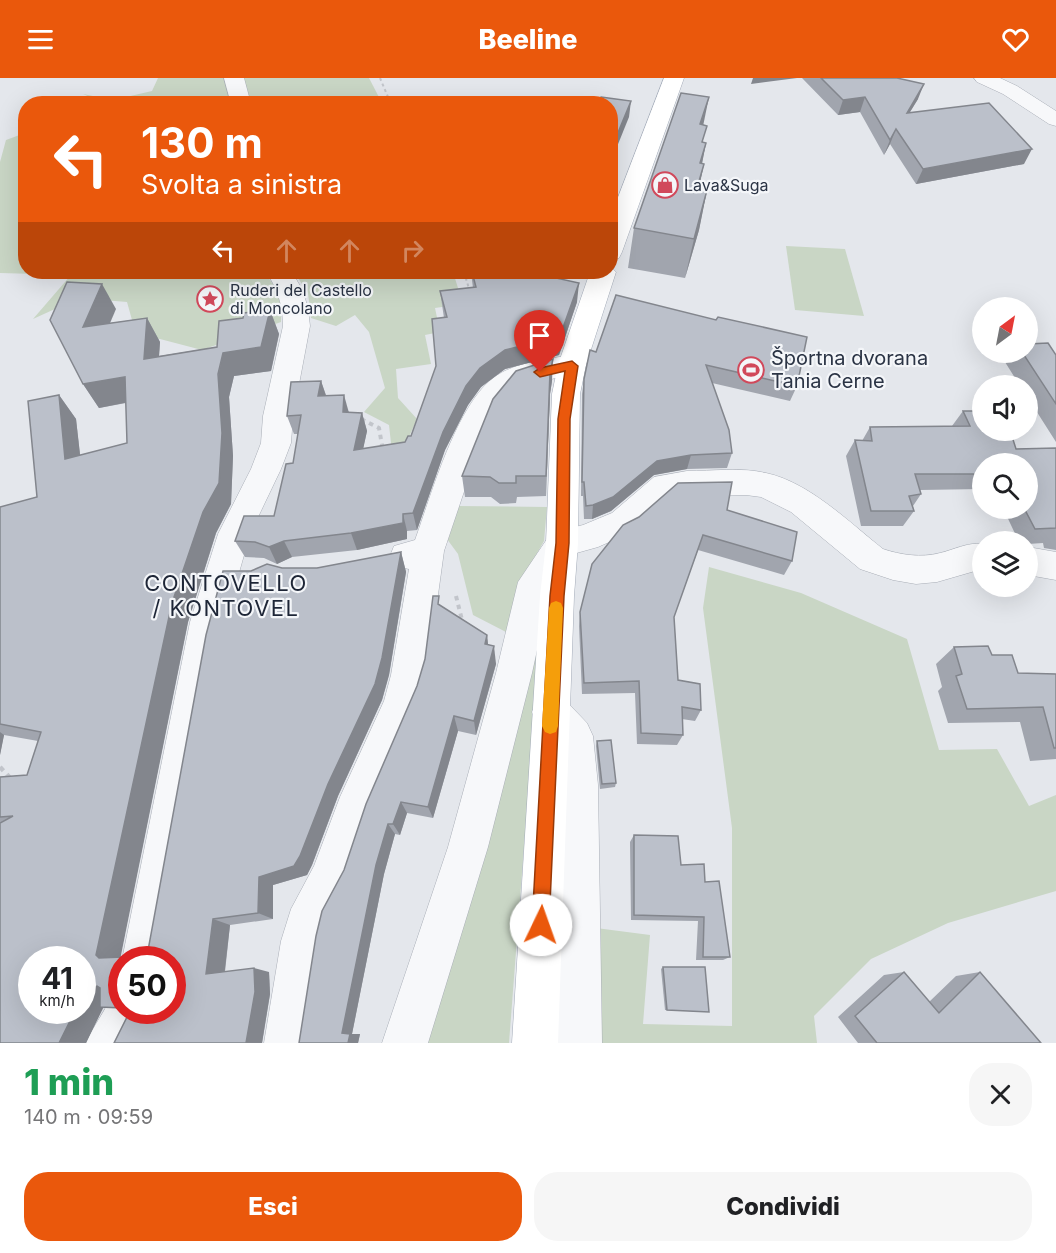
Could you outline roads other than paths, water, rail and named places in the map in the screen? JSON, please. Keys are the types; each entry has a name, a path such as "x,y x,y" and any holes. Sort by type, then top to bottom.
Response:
{"main road":[{"path":"618,230 674,78"},
{"path":"535,1043 557,596 562,543 564,419 572,366 601,279"}],"street":[{"path":"234,78 239,96"},
{"path":"984,78 1010,90 1056,120"},
{"path":"147,946 200,652 211,604 239,573 235,532 276,446 277,416 294,350 298,316 295,301 284,279"},
{"path":"287,1043 303,941 312,909 330,878 354,811 402,701 409,675 428,551 465,449 488,402 508,382 552,368 572,366"},
{"path":"405,1043 468,847 514,673 535,582 562,543 587,537 623,522 652,494 665,486 687,483 746,483 766,485 802,503 872,559 916,570 937,568 972,559"},
{"path":"377,562 428,551"},
{"path":"1038,563 1056,566"},
{"path":"551,712 574,736 575,746 578,785 579,1043"},
{"path":"109,1043 122,1024"}],"place":[{"name":"Lava&Suga","path":"665,185"},
{"name":"Ruderi del Castello di Moncolano","path":"210,299"},
{"name":"Športna dvorana Tania Cerne","path":"751,370"}],"district":[{"name":"CONTOVELLO / KONTOVEL","path":"226,596"}]}
